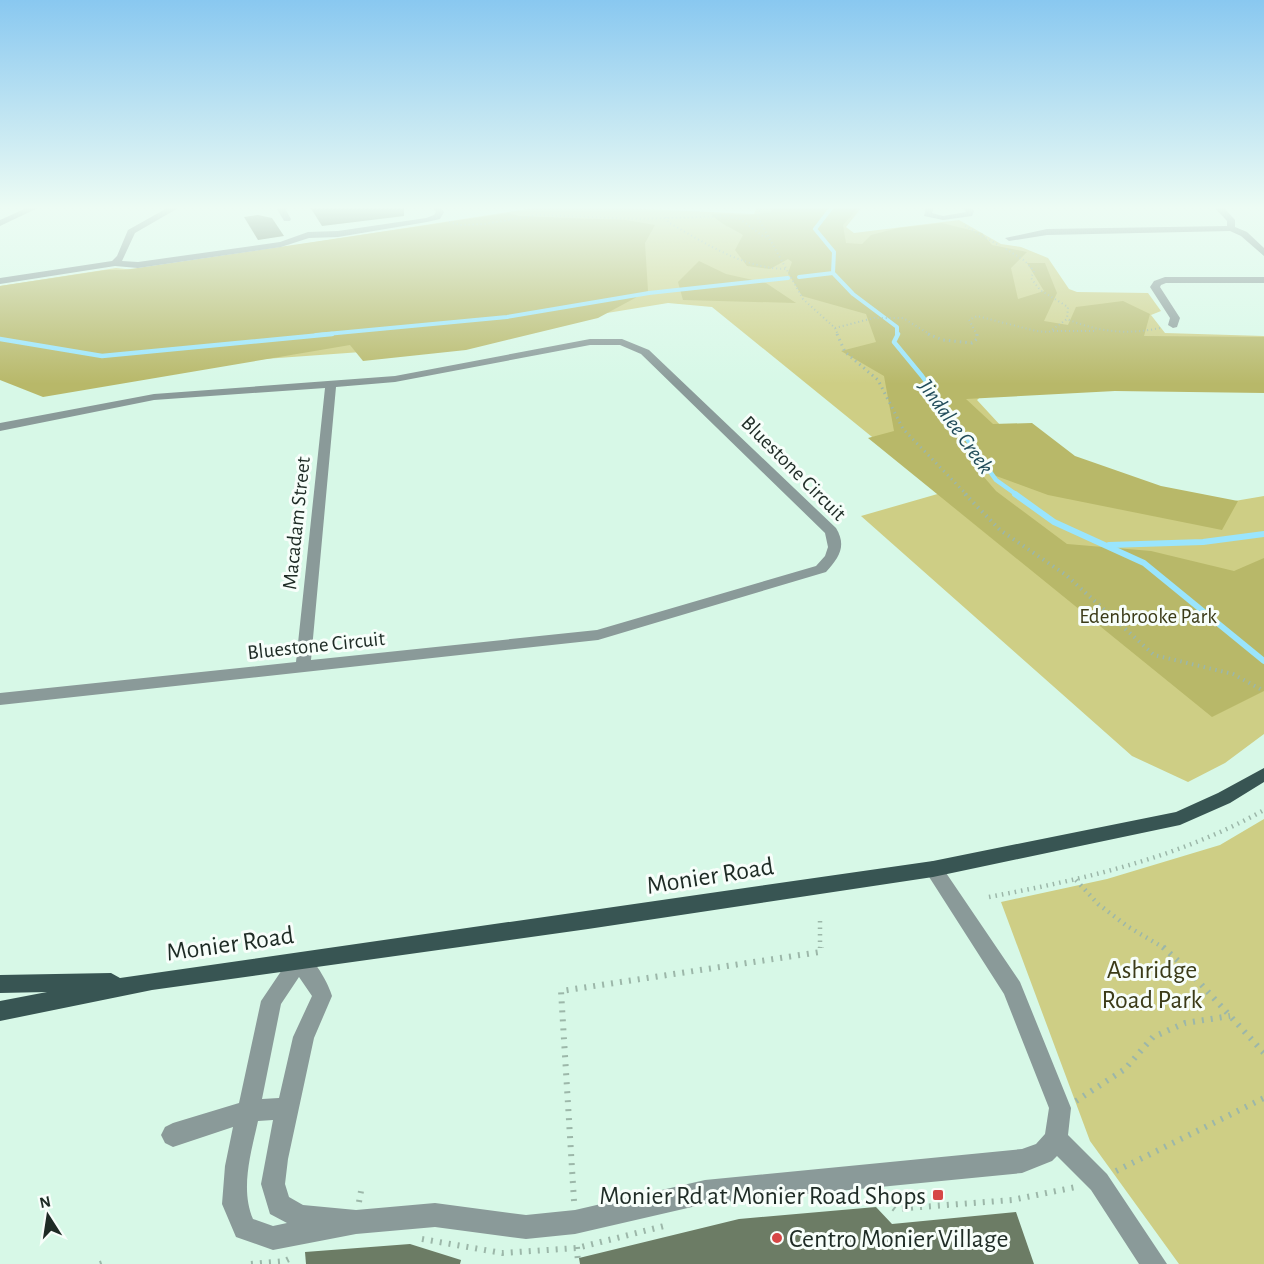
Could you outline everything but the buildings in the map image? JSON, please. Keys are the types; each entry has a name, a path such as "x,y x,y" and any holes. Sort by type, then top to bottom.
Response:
{"main road":[{"name":"Monier Road","path":"0,1011 152,981 588,921 933,869 1180,818 1224,798 1264,774"},
{"name":"Monier Road","path":"0,984 152,981"}],"street":[{"path":"0,281 96,266"},
{"path":"1173,325 1175,318 1155,287 1157,283 1165,280 1264,280"},
{"name":"Bluestone Circuit","path":"0,427 137,399 395,379 590,342 621,342 645,352 831,531 837,542 835,555 821,569 598,635 0,699"},
{"name":"Macadam Street","path":"303,667 331,384"},
{"path":"356,1222 301,1216 279,1205 273,1184 286,1108 304,1037 317,1012 322,996 320,989 299,961 272,1000 237,1167 234,1204 245,1228 273,1238 356,1222 435,1215 526,1227 575,1222 705,1192 1022,1161 1044,1153 1056,1139 1060,1108 1013,988 933,869"},
{"path":"173,1135 250,1111 286,1108"},
{"path":"1056,1139 1099,1182 1154,1264"}],"path":[{"path":"756,266 787,269"},
{"path":"785,266 809,306 835,328 845,352 870,371 878,381 903,429 1000,530 1066,575 1154,655 1233,674 1264,691"},
{"path":"1029,266 1034,271 1031,278 1040,290 1068,307 1067,319 1049,332"},
{"path":"835,328 868,319 903,318 937,338 972,343 977,339 977,334 969,320 970,317 977,316 1036,331 1049,332 1150,331 1173,325"},
{"path":"1067,319 1101,332"},
{"path":"989,897 1076,880 1185,849 1245,822 1264,810"},
{"path":"1076,880 1098,904 1127,926 1161,945 1188,970 1264,1053"},
{"path":"578,1264 561,991 820,952 822,935 820,921"},
{"path":"1060,1108 1078,1100 1125,1069 1153,1036 1185,1023 1231,1016"},
{"path":"100,1264 106,1262 106,1264"}],"green space":[{"path":"151,266 646,266 648,291 598,318 466,350 363,361 350,345 43,397 0,380 0,286 106,270"},
{"name":"Edenbrooke Park","path":"161,266 1053,266 1069,289 1077,292 1148,293 1161,311 1151,315 1165,333 1264,336 1264,385 993,385 977,400 1001,426 1056,462 1223,503 1264,496 1264,734 1225,763 1188,782 1132,756 861,516 941,493 712,307 668,303 375,351 249,360 0,367 0,286 116,268 135,270"},
{"path":"694,266 709,266 726,274 766,283 796,303 683,300 678,282"},
{"path":"747,266 775,266 770,269"},
{"path":"791,266 1013,266 1011,268 1018,299 1044,291 1029,266 1046,266 1057,293 1044,321 1068,325 1076,307 1123,301 1150,314 1144,336 1264,337 1264,393 1115,391 966,399 993,424 1032,423 1075,456 1161,486 1238,501 1222,530 1048,495 977,469 996,491 1067,544 1151,551 1234,571 1264,558 1264,691 1212,717 868,438 894,431 884,376 841,351 876,342 866,314 802,296 788,273"},
{"name":"Ashridge Road Park","path":"1264,819 1264,1264 1179,1264 1090,1141 1001,902 1107,879 1220,845"}],"waterway":[{"name":"Jindalee Creek","path":"833,266 833,273"},
{"path":"799,277 833,273"},
{"name":"Jindalee Creek","path":"833,273 853,294 897,327 897,335"},
{"path":"316,335 507,317 649,293 788,278"},
{"path":"0,339 102,356 332,334"},
{"name":"Jindalee Creek","path":"898,334 894,342 922,376 996,480 1017,495"},
{"name":"Jindalee Creek","path":"1015,494 1054,522 1144,563 1264,661"},
{"path":"1109,545 1203,542 1264,534"}],"place":[{"name":"Monier Rd at Monier Road Shops","path":"938,1195"},
{"name":"Centro Monier Village","path":"777,1238"}]}
